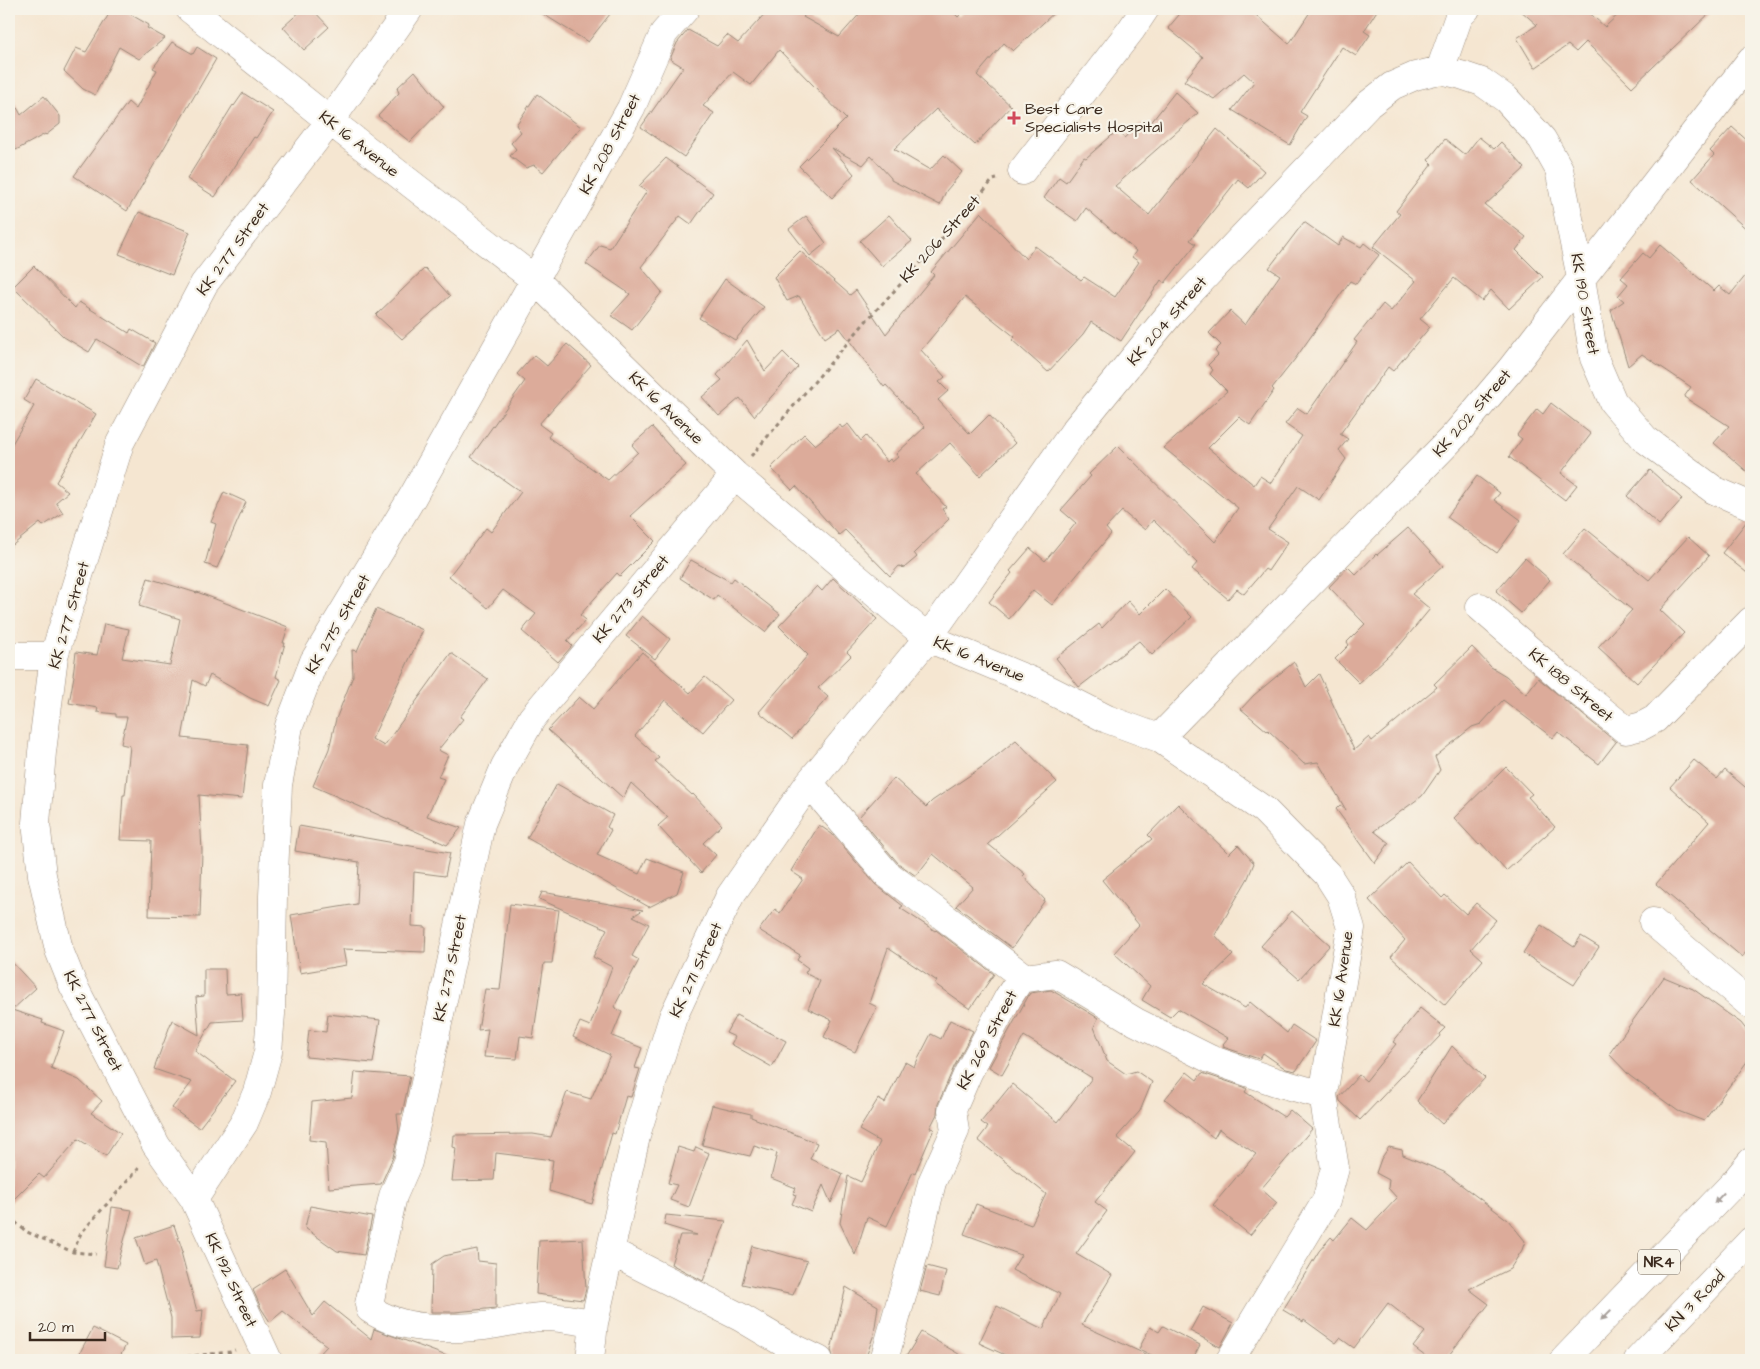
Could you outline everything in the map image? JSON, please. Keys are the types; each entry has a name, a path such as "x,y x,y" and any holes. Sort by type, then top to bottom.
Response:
{"main road":[{"name":"KK 16 Avenue","path":"190,9 330,122 534,279 734,475 928,638 1036,682 1107,719 1159,738 1264,810 1327,874 1341,896 1351,928 1323,1095 1335,1168 1326,1201 1230,1360"},
{"name":"KK 277 Street","path":"194,1199 156,1145 73,985 59,950 42,875 36,823 42,752 54,656 120,444 204,284 330,122 409,9"},
{"name":"KK 208 Street","path":"534,279 631,108 664,33 684,9"},
{"path":"1022,171 1131,30 1145,9"},
{"path":"1450,72 1457,11"},
{"name":"KK 202 Street","path":"1159,738 1455,435 1511,369 1751,60"},
{"name":"KK 190 Street","path":"1450,72 1482,82 1506,99 1542,140 1559,169 1582,278 1594,358 1613,402 1645,439 1714,490 1751,506"},
{"name":"KK 204 Street","path":"928,638 1075,430 1173,310 1369,104 1392,86 1415,76 1450,72"},
{"name":"KK 275 Street","path":"194,1199 244,1123 257,1092 268,1052 271,1014 272,896 278,785 289,726 314,661 414,496 534,279"},
{"name":"KK 273 Street","path":"594,1323 541,1317 484,1326 446,1329 390,1321 370,1309 369,1304 393,1196 408,1162 481,824 505,766 532,718 734,475"},
{"name":"KK 188 Street","path":"1480,608 1626,730 1642,726 1655,719 1751,621"},
{"name":"KK 271 Street","path":"590,1360 594,1323 637,1132 673,1017 730,896 809,783 928,638"},
{"path":"9,656 54,656"},
{"path":"809,783 887,874 1025,978"},
{"path":"1653,922 1751,1005"},
{"name":"KK 269 Street","path":"884,1360 919,1236 932,1182 955,1131 952,1110 968,1073 1019,981 1025,978 1056,974 1136,1022 1210,1059 1276,1082 1323,1095"},
{"name":"NR4","path":"1564,1360 1748,1171"},
{"name":"KK 192 Street","path":"194,1199 263,1350"},
{"name":"KN 3 Road","path":"1638,1360 1751,1242"},
{"path":"610,1251 740,1317 784,1343 818,1360"}],"path":[{"name":"KK 206 Street","path":"734,475 867,320 994,180 1022,171"},
{"path":"73,1252 81,1232 147,1159 156,1145"},
{"path":"10,1218 27,1232 73,1252 96,1254"},
{"path":"9,1224 10,1218"},
{"path":"173,1360 173,1358 263,1350"}],"building":[{"path":"112,9 121,9 149,25 147,28 165,38 139,59 119,47 95,95 83,89 64,71 76,48 86,52"},
{"path":"303,9 312,9 329,27 304,50 283,27"},
{"path":"535,9 614,9 588,42"},
{"path":"769,9 811,9 803,17 839,37 864,9 950,9 958,17 966,9 1058,9 1013,51 1004,43 977,75 1011,106 975,145 936,109 894,149 930,170 944,155 962,172 946,191 940,205 891,180 871,156 863,165 832,148 854,174 832,198 799,166 846,119 779,50 751,85 733,72 703,106 714,113 684,157 641,127 683,67 670,59 677,43 688,30 717,46 727,35 738,43"},
{"path":"1184,9 1249,9 1289,44 1312,9 1378,9 1364,31 1370,35 1356,56 1342,47 1300,112 1307,116 1290,145 1232,110 1254,82 1244,73 1214,99 1184,81 1203,57 1168,28"},
{"path":"1519,9 1585,9 1605,27 1624,9 1714,9 1632,87 1586,42 1576,52 1568,45 1535,68 1517,38 1537,25"},
{"path":"172,42 193,54 197,47 216,59 127,211 74,176 128,102 136,109 157,70 153,68"},
{"path":"415,71 444,107 410,142 378,116 399,93 397,88"},
{"path":"9,92 21,115 44,96 60,116 60,124 46,135 16,150 9,137"},
{"path":"1175,92 1198,113 1115,186 1149,215 1217,129 1264,171 1249,188 1238,179 1190,240 1196,244 1165,283 1161,280 1121,341 1091,322 1083,334 1048,372 1012,340 1015,337 965,297 921,350 945,377 939,382 948,391 938,400 970,434 989,415 1015,443 980,476 950,443 916,474 946,507 942,509 949,519 914,553 917,557 904,568 899,566 890,576 845,530 839,535 796,486 792,490 771,468 804,434 815,445 840,425 842,428 848,424 861,441 866,436 887,462 890,459 892,462 898,457 896,454 925,427 886,385 884,387 840,328 825,338 799,296 787,301 774,277 800,251 850,295 856,290 886,334 934,275 931,272 981,212 1026,259 1035,246 1081,280 1084,277 1115,297 1139,262 1132,257 1136,251 1086,208 1077,221 1044,198 1059,177 1066,182 1084,157 1086,158 1118,130 1124,138 1141,123 1146,129"},
{"path":"243,93 273,112 256,138 254,137 215,197 187,179 233,105"},
{"path":"537,94 581,127 543,172 534,165 526,168 510,156 516,149 511,143 521,132 516,125"},
{"path":"1732,127 1751,144 1751,233 1692,180 1714,155 1710,151"},
{"path":"1479,137 1494,149 1501,142 1525,168 1485,205 1526,237 1516,250 1543,277 1509,309 1491,290 1482,301 1454,278 1420,319 1430,327 1393,371 1388,367 1340,434 1348,439 1339,450 1346,459 1319,500 1298,486 1268,529 1288,542 1268,571 1265,569 1244,594 1237,589 1228,599 1192,569 1197,563 1153,520 1145,530 1122,511 1106,528 1111,534 1052,605 1033,590 1009,619 989,602 1012,573 1010,571 1030,548 1045,561 1076,523 1061,510 1091,476 1089,474 1118,446 1215,542 1238,508 1164,448 1227,391 1210,374 1213,370 1208,365 1218,355 1215,351 1221,345 1209,333 1230,311 1245,325 1280,275 1269,268 1304,222 1338,246 1343,237 1361,247 1364,243 1379,255 1356,284 1350,281 1295,359 1272,388 1274,390 1250,425 1239,417 1208,448 1254,485 1260,476 1271,483 1302,436 1285,424 1298,408 1307,414 1357,342 1354,340 1383,304 1391,311 1416,281 1373,247 1400,214 1396,211 1432,164 1428,160 1445,139 1465,155"},
{"path":"666,158 713,193 691,224 680,216 641,267 662,292 632,330 611,315 630,294 586,264 600,245 610,248 647,191 639,186"},
{"path":"139,212 190,232 172,275 119,254"},
{"path":"889,215 912,241 882,266 860,241"},
{"path":"806,216 826,243 810,256 789,229"},
{"path":"1660,245 1714,291 1719,286 1730,295 1751,269 1751,475 1714,443 1729,426 1684,397 1691,387 1642,354 1628,366 1611,310 1624,301 1618,296 1628,284 1621,278 1643,253 1649,258"},
{"path":"34,266 75,308 79,302 129,333 131,329 155,343 143,367 97,339 89,352 64,337 13,287"},
{"path":"425,268 450,296 402,339 376,315"},
{"path":"725,279 764,307 735,340 699,318"},
{"path":"747,340 765,371 783,352 798,367 754,416 740,398 719,416 702,397 722,380 717,375"},
{"path":"567,344 591,365 539,424 551,433 548,437 608,480 638,452 632,445 652,427 686,465 630,516 655,541 620,576 617,573 580,615 586,620 567,641 572,646 558,662 522,631 536,614 503,590 488,608 449,576 486,528 491,532 521,492 471,457 525,381 517,374 534,355 547,366"},
{"path":"36,379 96,414 56,482 68,492 56,502 63,513 43,526 40,523 9,548 9,449 34,406 24,400"},
{"path":"1551,403 1591,434 1561,473 1577,485 1565,500 1509,457 1522,439 1517,435 1537,409 1543,414"},
{"path":"1650,470 1682,499 1659,525 1627,496"},
{"path":"1477,476 1500,493 1494,500 1521,520 1497,553 1447,517"},
{"path":"224,492 246,502 217,568 205,564 216,524 211,522"},
{"path":"1747,521 1751,521 1751,576 1722,553"},
{"path":"1408,528 1443,566 1412,594 1430,609 1400,645 1359,683 1335,659 1349,645 1347,642 1365,624 1329,587 1348,567 1356,575 1376,554"},
{"path":"1585,528 1649,580 1688,537 1709,556 1660,610 1684,633 1637,683 1598,647 1632,610 1563,554"},
{"path":"1525,558 1550,580 1521,613 1496,591"},
{"path":"691,560 731,582 734,578 780,614 765,632 717,595 714,600 680,578"},
{"path":"148,578 197,592 288,627 276,677 281,680 269,706 250,698 210,675 205,686 193,680 182,738 248,745 242,799 199,795 202,851 200,917 149,916 151,841 120,840 123,795 125,795 130,746 121,744 127,717 116,717 116,714 97,712 98,708 69,703 76,652 97,655 104,624 129,629 122,658 170,665 180,619 139,606"},
{"path":"833,578 877,619 847,652 851,656 818,688 828,697 792,739 759,712 808,655 779,626 817,586 822,591"},
{"path":"1165,589 1192,617 1152,655 1139,641 1079,687 1056,658 1099,624 1102,628 1128,601 1140,614"},
{"path":"376,609 423,630 372,739 384,746 451,653 488,679 460,717 463,719 438,750 448,755 438,777 444,779 427,816 461,828 447,845 313,786 329,749 336,719 353,676 352,650 357,651"},
{"path":"642,616 670,639 655,659 626,636"},
{"path":"1472,647 1491,667 1506,676 1526,694 1538,678 1616,742 1599,764 1558,732 1553,738 1503,700 1481,724 1472,727 1435,757 1440,770 1422,796 1374,831 1389,843 1375,863 1336,809 1340,805 1346,810 1318,762 1304,764 1268,730 1241,709 1254,695 1294,662 1306,687 1319,674 1354,750 1369,737 1372,741 1437,687 1434,684"},
{"path":"642,652 690,693 705,677 731,700 703,732 665,700 635,736 659,758 655,761 693,794 722,825 703,843 716,855 701,873 658,826 668,817 631,783 623,798 548,730 579,697 593,709"},
{"path":"1016,740 1057,782 988,844 1025,874 1023,876 1045,900 1012,948 956,906 973,887 933,854 916,876 898,863 859,817 894,778 926,807 985,765"},
{"path":"1694,760 1717,779 1725,770 1751,792 1751,946 1742,957 1656,884 1709,822 1670,787"},
{"path":"1506,767 1532,794 1528,797 1555,827 1506,871 1481,843 1479,845 1454,818"},
{"path":"557,784 613,815 607,827 611,830 597,855 639,874 647,858 684,872 677,893 649,907 527,838"},
{"path":"1178,804 1229,854 1238,845 1254,863 1248,878 1215,935 1233,955 1203,984 1245,1008 1250,1002 1287,1033 1292,1025 1316,1041 1296,1071 1286,1069 1263,1053 1259,1059 1223,1047 1228,1038 1178,1009 1170,1017 1142,1000 1150,986 1114,953 1139,925 1102,880 1152,839 1148,835"},
{"path":"819,825 832,834 875,884 903,906 900,908 936,930 994,974 970,1009 935,984 937,981 888,948 869,1003 877,1007 855,1052 824,1037 832,1020 808,1009 820,981 805,973 808,968 797,960 800,955 759,930 775,909 780,913 803,879 791,871"},
{"path":"299,826 450,853 445,876 414,872 412,926 426,927 425,952 343,949 346,965 300,973 291,915 357,904 359,862 295,851"},
{"path":"1408,862 1442,898 1445,895 1466,914 1476,903 1496,920 1471,949 1483,960 1445,1005 1391,957 1405,940 1369,900"},
{"path":"542,892 643,910 633,916 649,924 632,956 639,960 614,1007 622,1012 612,1036 642,1048 635,1068 640,1069 631,1097 626,1096 615,1134 612,1133 592,1204 549,1191 553,1160 496,1153 494,1180 452,1181 456,1148 453,1147 454,1135 533,1134 551,1137 567,1092 591,1099 610,1055 573,1037 580,1022 590,1026 612,967 593,957 607,929 539,899"},
{"path":"510,904 559,910 552,963 544,963 533,1038 520,1036 517,1059 484,1057 488,1029 478,1030 485,989 500,990"},
{"path":"1292,911 1330,945 1299,979 1261,946"},
{"path":"1541,925 1574,947 1581,936 1599,947 1574,985 1523,953"},
{"path":"9,959 36,988 12,1010 43,1020 42,1023 64,1031 51,1068 79,1080 102,1101 91,1113 121,1133 106,1156 78,1139 44,1178 39,1174 9,1204"},
{"path":"204,969 225,969 226,994 241,993 243,1020 212,1022 195,1051 235,1081 199,1128 172,1108 192,1082 154,1069 172,1020 199,1035 196,997 204,996"},
{"path":"1664,977 1693,989 1741,1023 1751,1036 1751,1056 1704,1121 1678,1111 1630,1076 1609,1054"},
{"path":"1051,990 1098,1018 1094,1027 1107,1061 1126,1074 1136,1071 1152,1082 1140,1111 1117,1137 1135,1152 1095,1202 1107,1211 1076,1254 1112,1275 1082,1325 1158,1360 1016,1360 979,1343 997,1306 1043,1329 1060,1294 1012,1270 1021,1255 964,1234 976,1204 1031,1225 1046,1194 978,1140 988,1127 981,1122 1012,1084 1058,1122 1092,1078 1024,1036 1002,1075 989,1067 1030,993"},
{"path":"1420,1008 1445,1028 1439,1034 1440,1036 1360,1120 1340,1101 1339,1097 1359,1075 1366,1081 1396,1044 1393,1042"},
{"path":"328,1014 380,1020 373,1063 306,1057 309,1030 326,1032"},
{"path":"736,1015 786,1041 772,1067 731,1044 735,1037 726,1033"},
{"path":"950,1020 973,1031 954,1067 938,1104 937,1114 930,1128 934,1129 915,1173 913,1172 887,1226 867,1217 855,1255 840,1223 848,1176 861,1182 880,1142 859,1130 878,1099 885,1103 905,1062 914,1067 931,1034 941,1039"},
{"path":"1452,1046 1485,1078 1442,1124 1417,1101"},
{"path":"355,1072 410,1076 402,1114 397,1114 399,1131 393,1157 381,1184 329,1188 326,1142 309,1140 312,1102 352,1098"},
{"path":"1187,1072 1197,1080 1202,1073 1244,1087 1247,1089 1245,1092 1284,1117 1290,1110 1312,1129 1261,1189 1277,1203 1250,1235 1213,1205 1256,1154 1219,1129 1214,1138 1165,1099"},
{"path":"712,1105 751,1114 751,1117 817,1143 810,1159 843,1174 831,1203 823,1185 811,1212 792,1204 796,1195 793,1194 796,1188 771,1178 777,1153 754,1146 750,1156 702,1145"},
{"path":"678,1147 694,1152 696,1147 709,1153 689,1207 670,1200 677,1185 668,1183"},
{"path":"1389,1147 1402,1150 1403,1155 1444,1172 1508,1220 1525,1241 1522,1250 1510,1269 1469,1289 1489,1304 1445,1360 1430,1360 1413,1347 1425,1332 1388,1303 1354,1348 1340,1338 1336,1343 1304,1320 1303,1322 1283,1310 1319,1251 1331,1237 1334,1240 1352,1218 1367,1230 1397,1198 1388,1188 1389,1180 1376,1173 1381,1159"},
{"path":"310,1206 372,1217 364,1255 337,1251 305,1228"},
{"path":"112,1207 132,1210 117,1268 104,1266"},
{"path":"666,1215 726,1221 703,1281 671,1264 680,1235 697,1235 664,1225"},
{"path":"174,1225 183,1252 181,1252 197,1311 203,1310 200,1338 171,1339 171,1318 156,1261 145,1265 136,1238"},
{"path":"583,1239 586,1289 583,1300 536,1294 539,1241"},
{"path":"752,1246 807,1261 793,1295 742,1284"},
{"path":"477,1249 478,1261 496,1263 496,1308 431,1312 432,1264 444,1256"},
{"path":"927,1266 946,1271 940,1296 920,1291"},
{"path":"285,1269 313,1316 325,1302 371,1339 374,1329 452,1358 451,1360 314,1360 327,1346 283,1311 270,1322 253,1290"},
{"path":"846,1287 878,1306 874,1334 865,1360 834,1360 831,1350"},
{"path":"1203,1307 1233,1323 1220,1347 1190,1331"},
{"path":"1163,1326 1200,1345 1192,1360 1161,1360 1139,1349 1150,1327 1159,1332"},
{"path":"93,1328 126,1345 118,1360 76,1360"},
{"path":"921,1332 969,1360 904,1360"}],"place":[{"name":"Best Care Specialists Hospital","path":"1014,118"}]}
